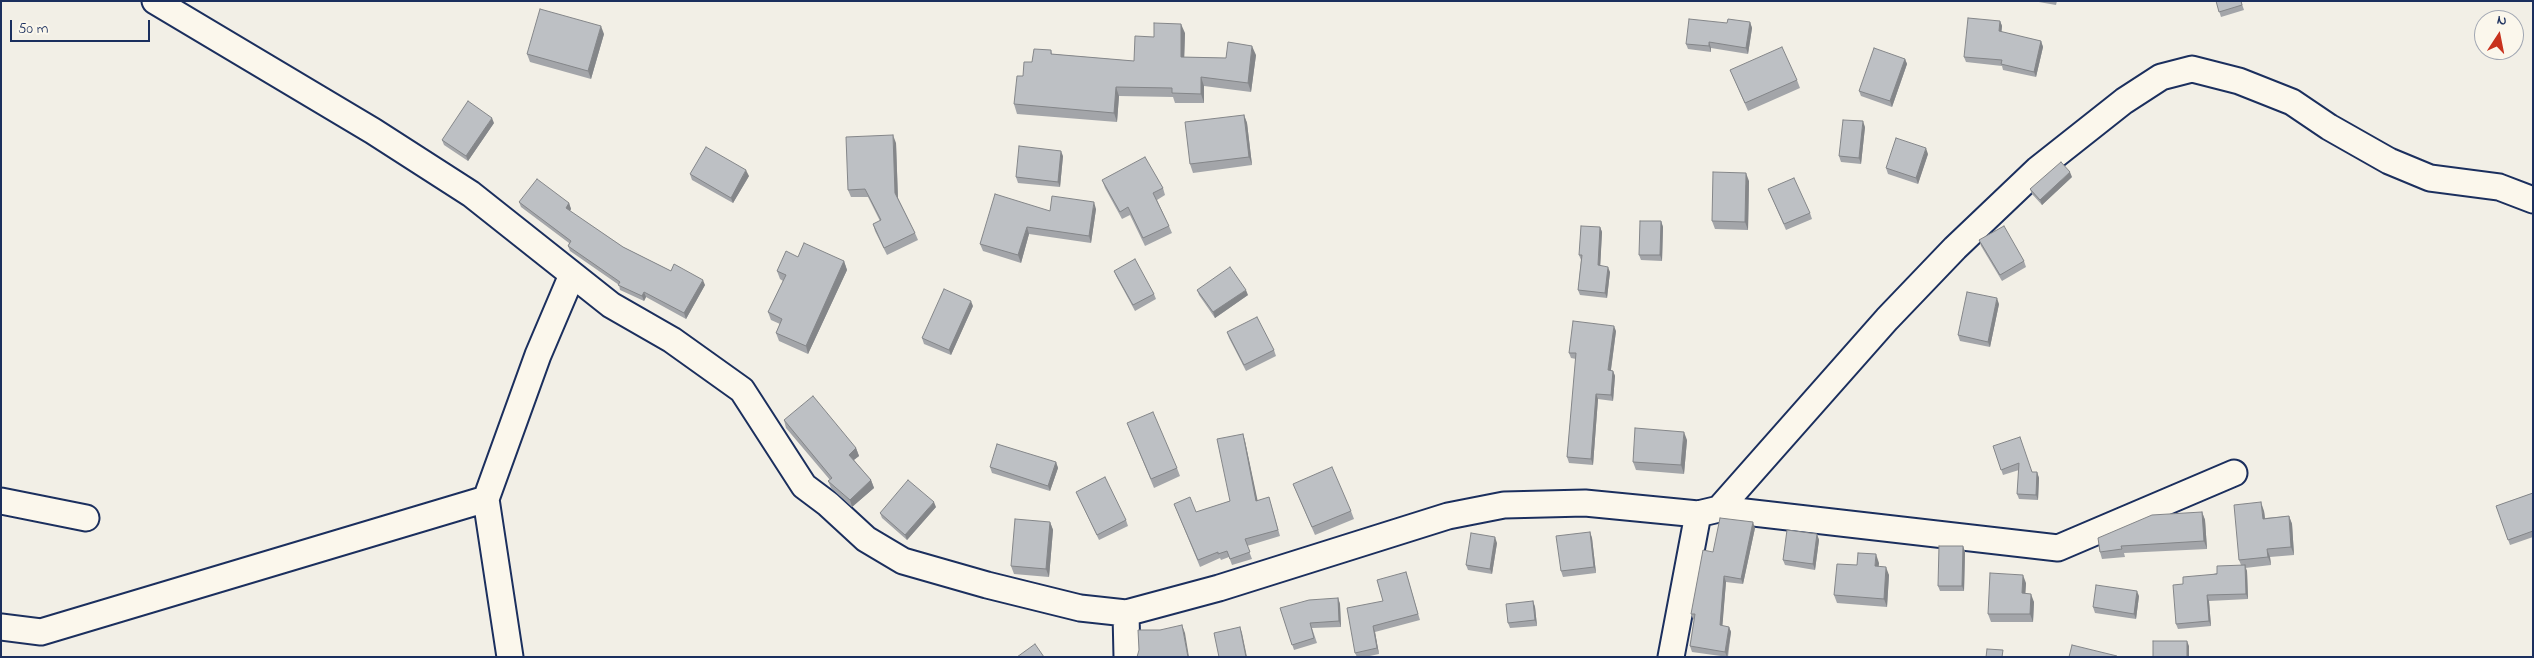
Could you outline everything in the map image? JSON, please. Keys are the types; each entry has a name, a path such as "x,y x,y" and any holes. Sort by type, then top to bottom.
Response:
{"street":[{"path":"155,1 373,131 470,194 611,306 672,340 742,390 804,486 828,504 866,539 903,561 987,585 1080,608 1126,613 1219,588 1448,516 1504,505 1585,503 1708,512 2058,548 2234,473"},
{"path":"1671,657 1708,512 1955,248 2038,169 2124,101 2161,77 2192,69 2239,81 2292,102 2329,127 2389,161 2430,178 2499,187 2533,200"},
{"path":"510,657 486,499 538,355 572,274"},
{"path":"1,627 41,632 486,499"},
{"path":"1,502 86,518"},
{"path":"1126,613 1127,657"}],"building":[{"path":"2216,1 2241,1 2242,5 2219,12"},
{"path":"540,9 601,26 588,71 527,54"},
{"path":"1968,18 2000,21 1999,31 2041,41 2034,72 2001,64 2002,60 1964,57"},
{"path":"1689,19 1727,23 1728,19 1750,22 1746,48 1709,42 1709,46 1686,44"},
{"path":"1154,23 1181,24 1181,57 1226,58 1228,42 1252,46 1248,83 1201,77 1201,94 1172,93 1172,88 1116,87 1114,113 1014,104 1017,76 1023,76 1024,62 1032,62 1034,49 1051,50 1051,54 1134,61 1135,36 1154,37"},
{"path":"1782,47 1797,80 1745,103 1730,70"},
{"path":"1874,48 1905,59 1890,101 1859,91"},
{"path":"468,101 492,118 466,156 442,140"},
{"path":"1244,115 1249,157 1190,164 1185,122"},
{"path":"1843,120 1863,121 1859,158 1839,156"},
{"path":"893,135 895,193 915,233 884,248 873,224 881,220 865,189 848,190 846,137"},
{"path":"1896,138 1926,148 1916,178 1886,168"},
{"path":"1019,146 1061,151 1058,182 1016,177"},
{"path":"706,147 746,170 731,198 690,174"},
{"path":"1145,157 1163,188 1153,193 1169,226 1143,238 1128,207 1120,212 1102,180"},
{"path":"2061,162 2070,172 2040,200 2030,189"},
{"path":"1713,172 1746,173 1745,222 1712,221"},
{"path":"1794,178 1810,213 1784,224 1768,189"},
{"path":"537,179 569,203 566,208 623,247 671,271 674,264 703,280 684,313 644,292 642,296 618,285 620,282 568,246 571,241 519,202"},
{"path":"995,194 1050,211 1052,196 1094,202 1089,236 1027,227 1018,255 980,244"},
{"path":"1640,221 1661,221 1660,255 1639,255"},
{"path":"1581,226 1600,227 1598,265 1608,267 1605,293 1578,290 1582,255 1579,255"},
{"path":"2004,226 2024,261 2000,275 1979,240"},
{"path":"804,243 844,261 806,346 776,333 782,319 768,312 786,275 777,271 786,251 798,257"},
{"path":"1135,259 1154,294 1133,305 1114,271"},
{"path":"1230,267 1246,290 1213,312 1197,290"},
{"path":"944,289 971,301 949,350 922,338"},
{"path":"1967,292 1997,298 1988,342 1958,335"},
{"path":"1257,317 1274,350 1244,365 1227,332"},
{"path":"1573,321 1614,326 1608,370 1613,371 1611,395 1596,394 1591,459 1567,457 1576,353 1569,353"},
{"path":"813,396 856,448 849,455 871,480 850,500 828,481 832,478 784,420"},
{"path":"1153,412 1177,468 1151,479 1127,423"},
{"path":"1635,428 1684,432 1681,465 1633,462"},
{"path":"1243,434 1256,501 1269,497 1278,530 1245,539 1250,552 1230,559 1227,551 1218,554 1218,552 1198,560 1174,504 1190,497 1196,512 1230,501 1217,439"},
{"path":"2020,437 2032,472 2037,472 2036,495 2017,494 2019,463 2001,470 1993,446"},
{"path":"997,444 1056,462 1048,486 990,467"},
{"path":"1332,467 1351,511 1312,527 1293,484"},
{"path":"1105,477 1126,520 1097,535 1076,492"},
{"path":"908,480 934,502 905,535 880,513"},
{"path":"2533,493 2533,531 2508,540 2496,506"},
{"path":"2261,502 2263,519 2289,516 2291,547 2267,549 2268,557 2239,560 2234,505"},
{"path":"2202,512 2204,541 2121,546 2122,549 2100,552 2098,538 2152,515"},
{"path":"1720,518 1753,522 1741,579 1724,576 1720,625 1729,627 1725,652 1690,646 1695,614 1691,614 1703,550 1713,552"},
{"path":"1015,519 1050,522 1046,569 1011,566"},
{"path":"1787,530 1817,534 1813,564 1783,560"},
{"path":"1590,532 1594,567 1561,571 1556,536"},
{"path":"1471,533 1495,537 1490,569 1466,565"},
{"path":"1939,546 1963,546 1962,586 1938,586"},
{"path":"1858,553 1876,554 1875,566 1886,567 1884,599 1834,595 1837,564 1857,565"},
{"path":"2245,565 2246,594 2207,595 2209,621 2176,624 2173,585 2183,584 2183,577 2217,574 2217,566"},
{"path":"1406,572 1418,614 1373,626 1377,648 1355,653 1347,608 1383,601 1377,580"},
{"path":"1990,573 2023,575 2022,593 2031,594 2030,614 1988,614"},
{"path":"2096,585 2137,591 2134,614 2093,607"},
{"path":"1338,598 1339,621 1310,623 1314,638 1292,645 1280,608 1309,600"},
{"path":"1533,601 1535,620 1508,623 1506,604"},
{"path":"1182,625 1188,657 1137,657 1139,650 1138,630 1160,630"},
{"path":"1240,627 1246,657 1219,657 1214,633"},
{"path":"2153,641 2187,641 2187,657 2153,657"},
{"path":"1035,644 1044,657 1017,657"},
{"path":"2072,645 2117,656 2117,657 2069,657"},
{"path":"1987,649 2003,650 2002,657 1986,657"}]}
